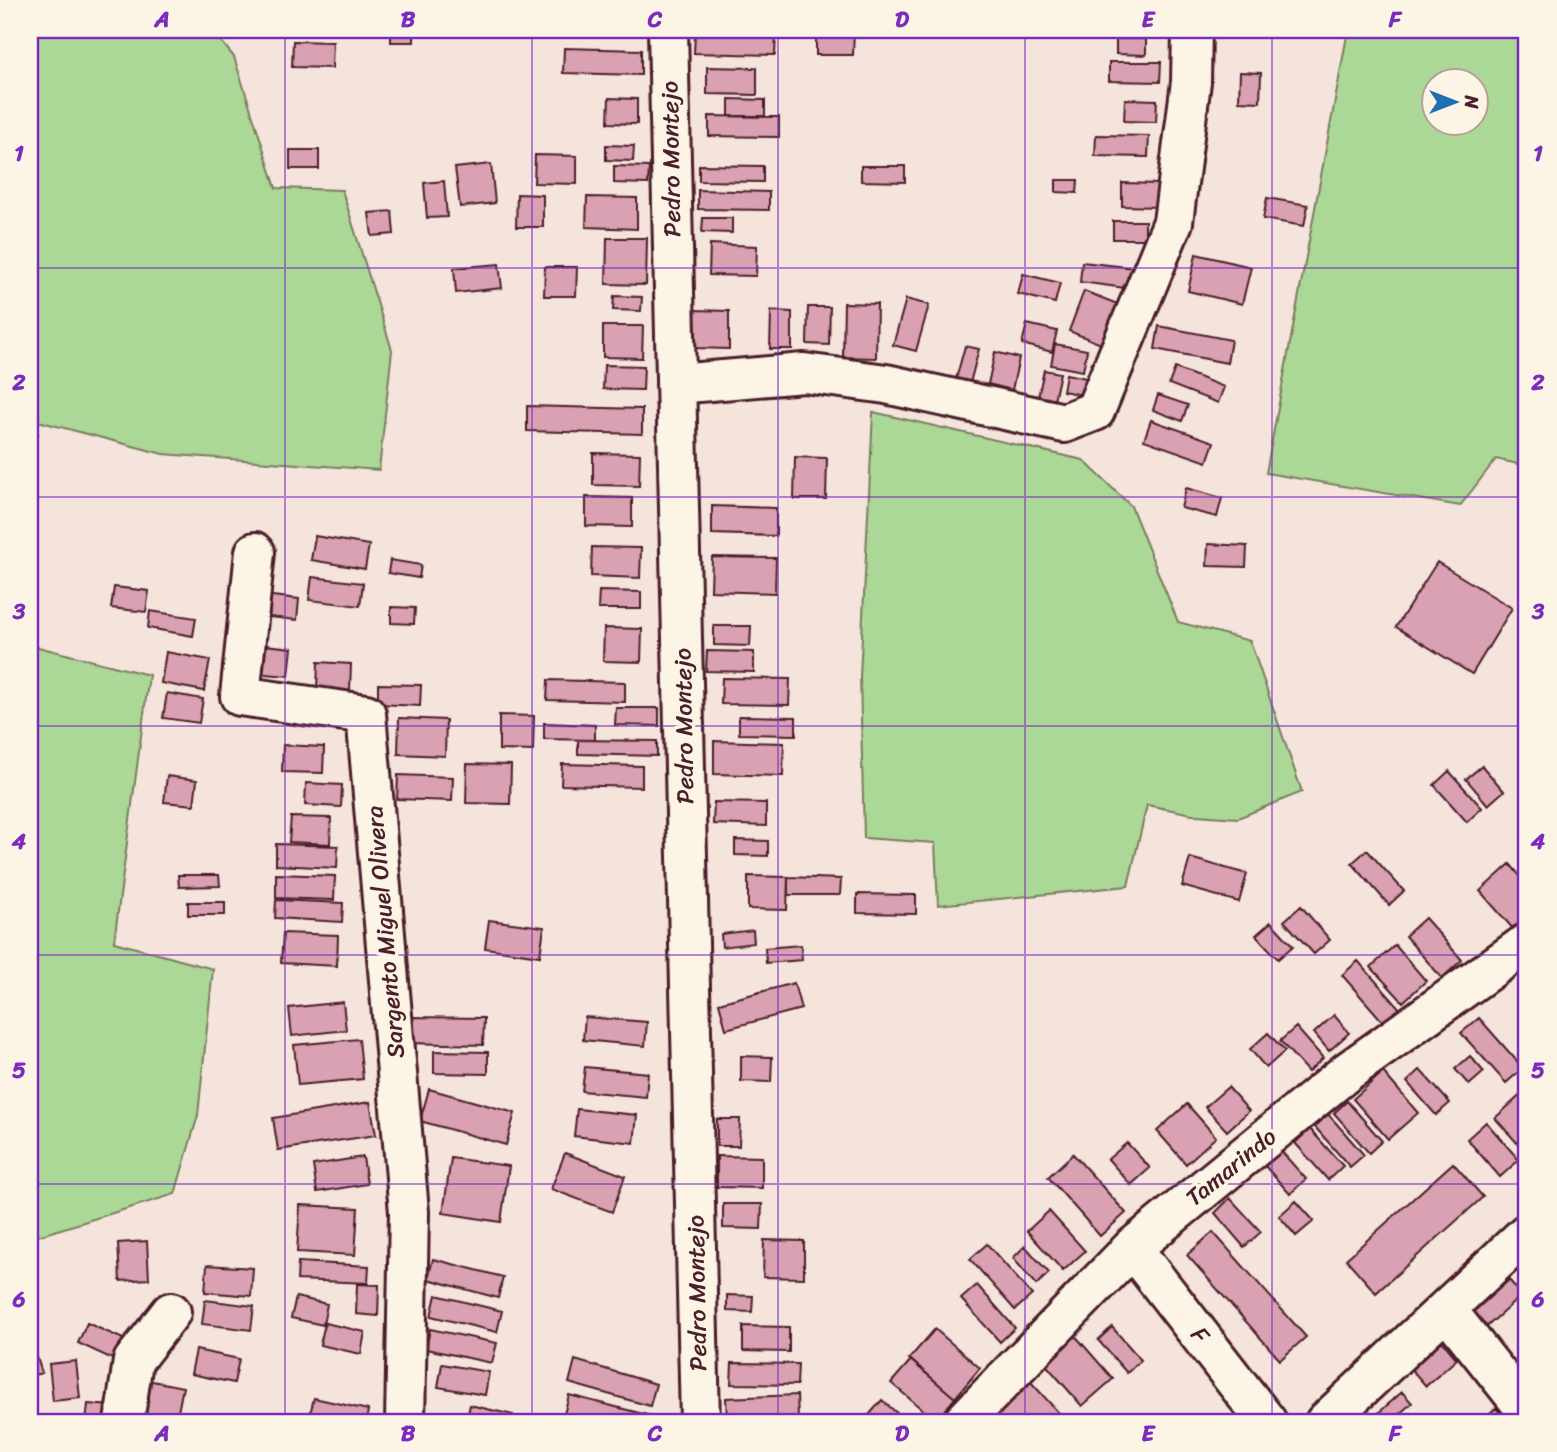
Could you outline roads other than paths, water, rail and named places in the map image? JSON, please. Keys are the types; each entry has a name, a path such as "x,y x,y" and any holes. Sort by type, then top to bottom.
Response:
{"street":[{"name":"Pedro Montejo","path":"668,30 700,1422"},
{"path":"676,384 804,373 886,384 1065,423 1095,411 1173,222 1191,82 1192,30"},
{"name":"Sargento Miguel Olivera","path":"255,552 240,696 366,714 409,1212 405,1422"},
{"name":"Tamarindo","path":"963,1422 1132,1248 1347,1072 1527,943"},
{"path":"1325,1422 1527,1233"},
{"name":"F","path":"1132,1248 1267,1422"},
{"path":"1446,1310 1527,1411"},
{"path":"124,1422 133,1361 171,1312"}]}
